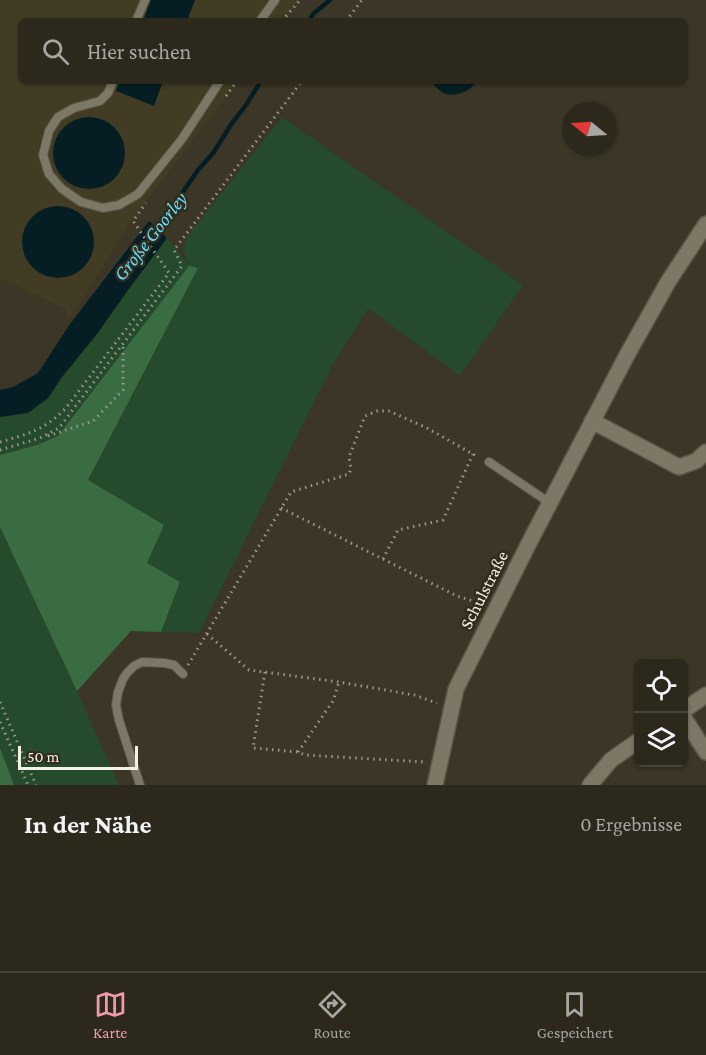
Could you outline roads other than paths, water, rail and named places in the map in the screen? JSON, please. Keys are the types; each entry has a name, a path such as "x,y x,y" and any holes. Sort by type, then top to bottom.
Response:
{"street":[{"name":"Schulstraße","path":"435,785 456,689 627,355 668,282 706,224"},
{"path":"592,421 679,467 696,461 706,452"},
{"path":"688,707 706,695"},
{"path":"688,724 706,752"},
{"path":"590,785 611,760 634,744"}],"lane":[{"path":"137,18 145,0"},
{"path":"262,18 274,0"},
{"path":"112,84 108,93 100,101 74,108 58,117 49,131 43,155 49,174 62,189 81,202 103,208 119,205 138,194 182,139 218,84"},
{"path":"489,462 550,503"},
{"path":"140,785 119,720 116,705 118,692 127,673 142,662 174,665 183,674"}],"water":[{"path":"151,0 195,0 188,18 144,18"},
{"path":"119,84 162,84 154,106 116,91"},
{"path":"433,84 474,84 464,92 451,95 442,92"},
{"path":"89,117 109,123 119,133 125,153 119,173 109,183 89,189 69,183 59,173 53,153 59,133 69,123"},
{"path":"58,206 78,212 88,222 94,242 88,262 78,272 58,278 38,272 28,262 22,242 28,222 38,212"},
{"path":"149,221 167,238 97,334 48,398 28,413 0,417 0,390 13,387 38,373 70,324"}],"waterway":[{"name":"Große Goorley","path":"311,18 330,0"},
{"name":"Große Goorley","path":"152,231 160,225 198,170 214,152 259,84"}]}
